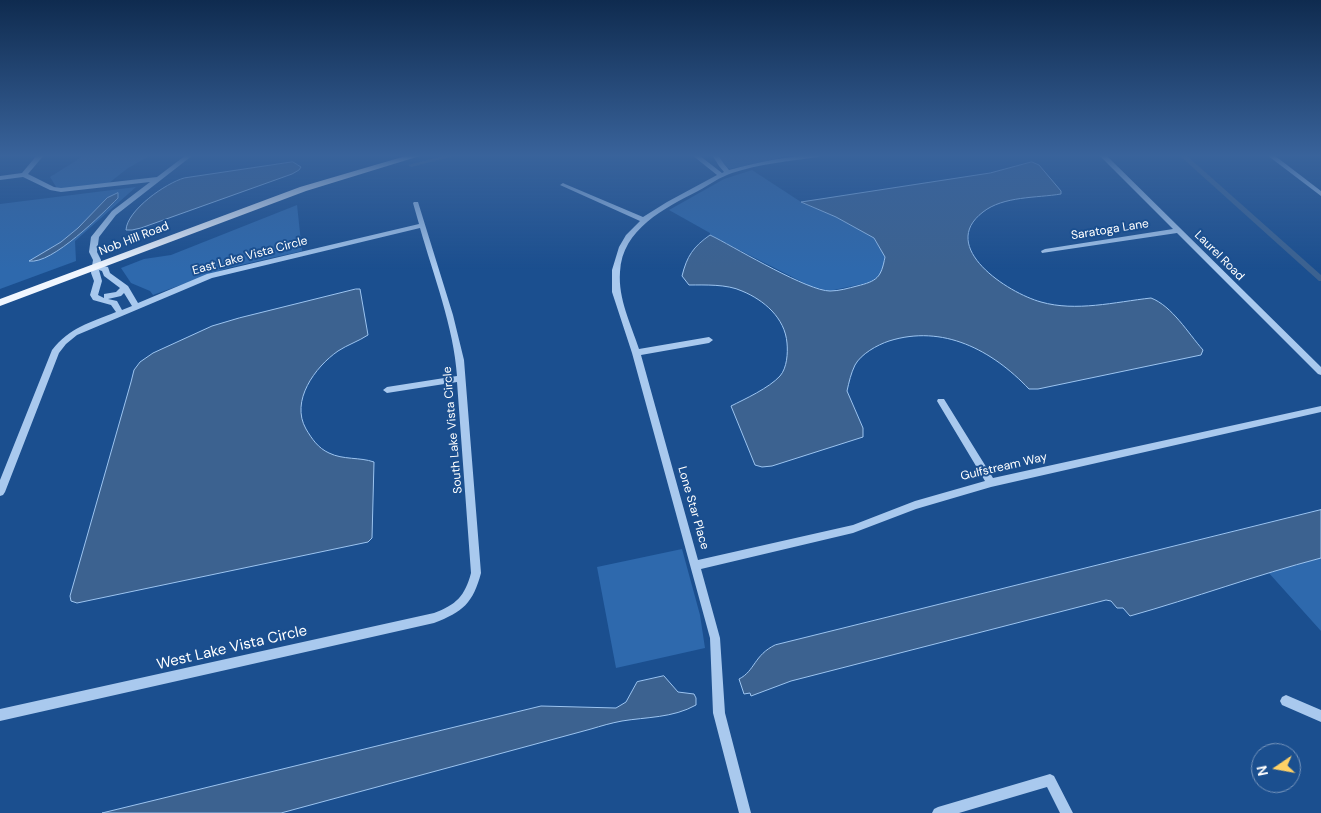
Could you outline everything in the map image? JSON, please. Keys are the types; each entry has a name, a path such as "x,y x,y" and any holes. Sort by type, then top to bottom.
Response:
{"main road":[{"name":"Nob Hill Road","path":"0,304 97,263 275,193"},
{"name":"Nob Hill Road","path":"0,296 292,193"}],"street":[{"path":"136,306 125,288 107,274 97,263 93,252 95,236 114,213 139,193"},
{"path":"581,193 644,220"},
{"name":"Lone Star Place","path":"687,193 644,220 623,247 616,270 616,292 636,353 715,638 719,713 745,813"},
{"name":"Laurel Road","path":"1140,193 1321,372"},
{"name":"South Lake Vista Circle","path":"416,203 449,315 462,378 476,573 472,588 466,599"},
{"name":"East Lake Vista Circle","path":"0,492 55,352 74,333 181,287 228,271 422,225"},
{"name":"Saratoga Lane","path":"1045,251 1178,231"},
{"path":"97,263 95,273 98,281 106,296 120,312"},
{"path":"106,296 125,288"},
{"path":"636,353 708,340"},
{"path":"387,390 462,378"},
{"path":"941,400 991,483"},
{"name":"Gulfstream Way","path":"696,565 853,529 914,505 991,483 1321,409"},
{"name":"West Lake Vista Circle","path":"0,715 434,618 451,612 466,599"},
{"path":"1286,701 1321,716"},
{"path":"938,813 1050,780 1067,813"}],"shaded area":[{"path":"88,193 129,193 75,241 76,261 0,289 0,204"},
{"path":"118,193 118,198 111,205 63,247 39,260 29,261 61,242 78,228 107,198"},
{"path":"156,193 239,193 141,228 126,230 133,214"},
{"path":"699,193 787,193 801,202 836,217 874,238 885,257 882,274 872,282 829,291 810,286 710,235 710,233 669,210"},
{"path":"860,193 1061,193 1010,200 983,212 971,226 968,240 972,253 982,267 996,279 1027,297 1054,305 1096,305 1151,298 1173,313 1203,350 1201,355 1038,389 1029,389 999,363 983,352 965,344 947,338 928,336 889,341 875,347 861,357 852,371 849,381 847,391 863,428 863,437 772,466 762,467 755,465 731,406 750,397 780,376 784,369 787,347 782,326 772,311 750,295 730,287 689,285 682,276 686,263 695,248 710,235 773,269 820,289 830,291 851,288 877,278 882,270 885,257 874,238 836,217 801,202"},
{"path":"297,205 302,251 228,268 153,295 150,291 131,283 121,268 144,259 171,255"},
{"path":"360,289 368,335 338,351 321,366 307,386 301,407 306,429 318,446 340,457 374,462 372,538 368,542 77,603 71,601 70,596 134,370 140,362 153,353 212,326"},
{"path":"1321,510 1321,558 1130,616 1123,608 1117,608 1111,601 1106,600 791,681 751,696 750,693 744,694 739,679 748,672 763,653 775,645"},
{"path":"682,549 700,615 705,648 616,668 597,567"},
{"path":"1321,558 1321,631 1268,572"},
{"path":"664,676 678,692 694,694 696,705 669,715 606,725 281,813 102,813 541,706 616,708 626,702 637,682"}],"waterway":[{"path":"1225,193 1321,279"}]}
